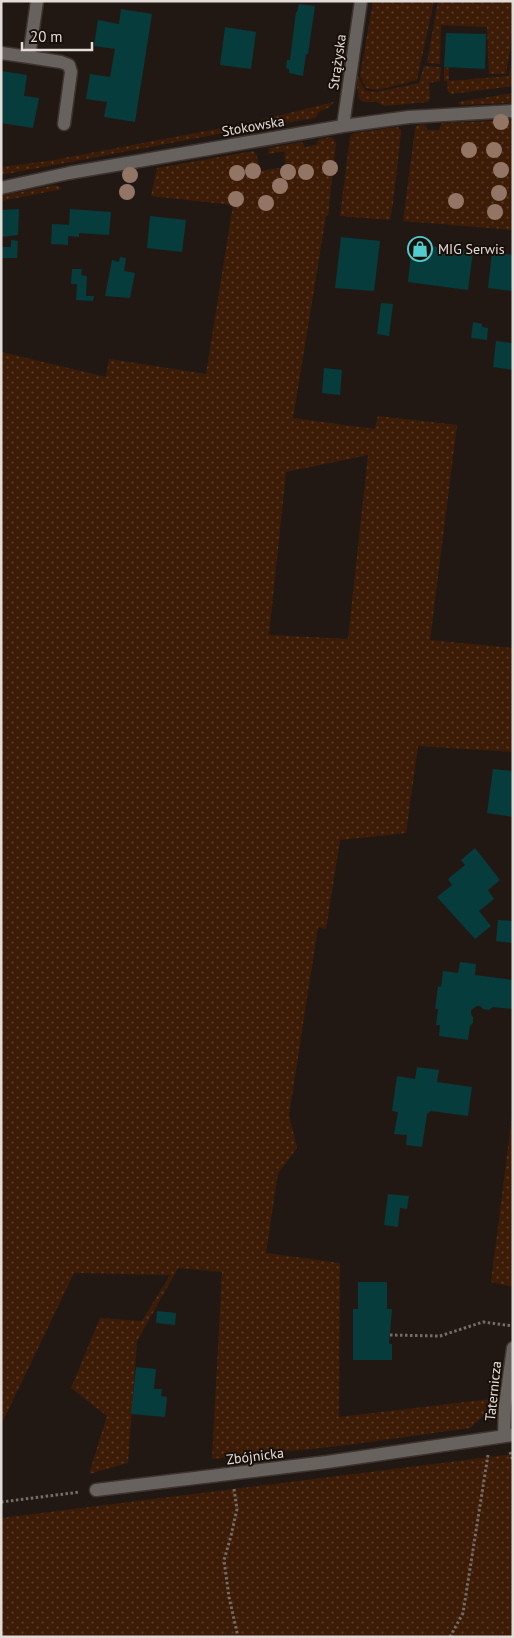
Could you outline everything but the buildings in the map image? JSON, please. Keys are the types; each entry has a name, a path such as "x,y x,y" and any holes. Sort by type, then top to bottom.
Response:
{"street":[{"path":"29,56 37,1"},
{"name":"Strążyska","path":"343,126 361,1"},
{"path":"1,52 61,62 68,66 71,72 64,124"},
{"name":"Stokowska","path":"1,188 138,161 343,126 409,117 513,111"},
{"name":"Taternicza","path":"508,1436 505,1406 513,1348"},
{"name":"Zbójnicka","path":"96,1490 327,1462 508,1436"}],"path":[{"path":"390,1335 440,1336 483,1322 513,1326"},
{"path":"450,1637 463,1613 491,1438"},
{"path":"232,1474 236,1509 224,1560 229,1598 238,1637"},
{"path":"1,1502 96,1490"}],"shaded area":[{"path":"373,1 434,1 417,80 377,90 366,88 360,76"},
{"path":"438,1 513,1 513,30 506,74 489,74 487,27 441,25 440,64 427,63"},
{"path":"513,53 513,86 451,94 448,92 447,81 444,81 444,67 449,68 449,81 509,76"},
{"path":"424,66 441,67 440,81 429,83 430,99 427,102 385,106 376,102 364,102 359,99 356,78 358,76 365,91 376,92 419,83"},
{"path":"513,93 513,103 460,105 458,102"},
{"path":"334,102 328,108 320,111 315,118 266,126 261,124 261,120"},
{"path":"513,120 513,230 403,221 417,125 424,124 428,130 439,130 442,123"},
{"path":"243,124 245,129 1,175 1,167 48,161"},
{"path":"398,127 401,130 401,134 390,220 340,216 350,137 354,133"},
{"path":"332,137 336,143 328,216 326,216 293,418 375,429 378,416 457,425 430,640 513,648 513,752 418,746 406,833 340,840 326,929 318,927 289,1115 297,1148 278,1173 266,1253 340,1263 339,1417 491,1399 483,1416 470,1428 339,1446 212,1459 222,1272 178,1268 137,1341 128,1463 89,1474 107,1416 71,1388 100,1318 142,1321 170,1275 74,1273 1,1425 1,352 106,377 109,359 206,374 233,205 151,196 157,168 253,151 257,156 260,171 286,167 284,151 268,154 269,148 302,142 305,147 316,145 319,139","holes":["368,455 348,639 269,635 286,472"]},
{"path":"56,185 62,189 1,201 1,196"},
{"path":"513,1108 513,1287 491,1282"},
{"path":"513,1454 513,1637 1,1637 1,1518"}],"place":[{"name":"MIG Serwis","path":"420,249"}]}
